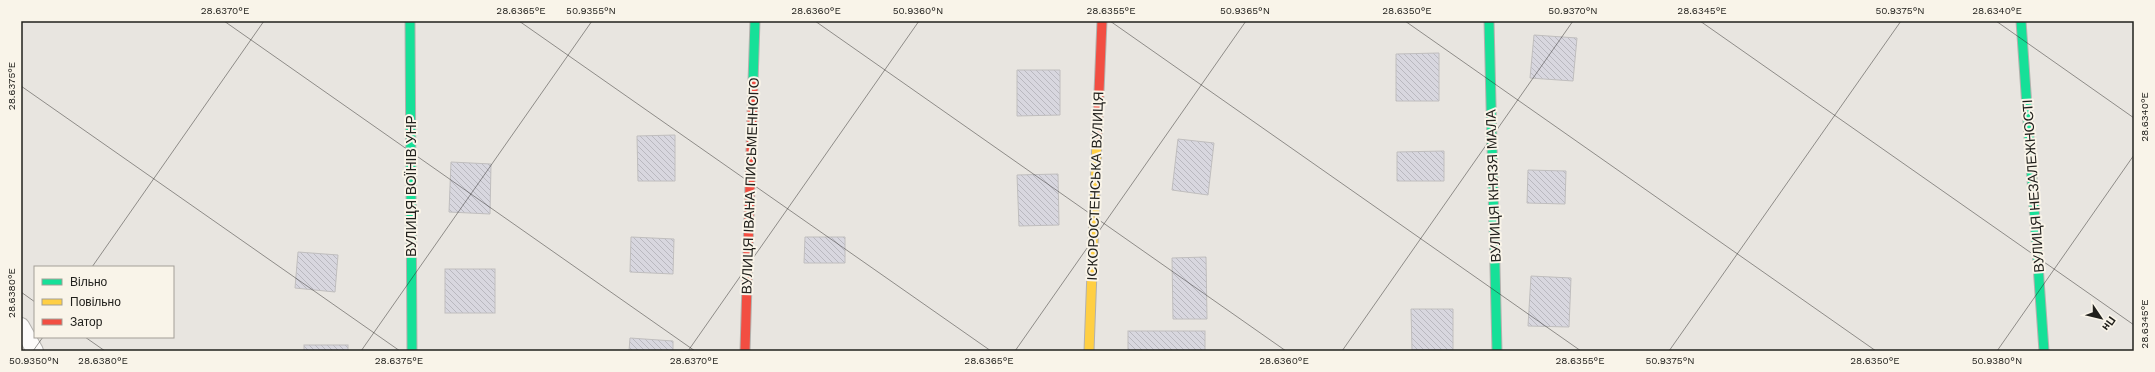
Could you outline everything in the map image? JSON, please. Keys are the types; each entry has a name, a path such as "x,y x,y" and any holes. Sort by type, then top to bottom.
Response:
{"street":[{"name":"ВУЛИЦЯ ВОЇНІВ УНР","path":"410,21 412,351"},
{"name":"ВУЛИЦЯ ІВАНА ПИСЬМЕННОГО","path":"745,351 755,21"},
{"name":"ІСКОРОСТЕНСЬКА ВУЛИЦЯ","path":"1089,351 1102,21"},
{"name":"ВУЛИЦЯ КНЯЗЯ МАЛА","path":"1489,21 1497,351"},
{"name":"ВУЛИЦЯ НЕЗАЛЕЖНОСТІ","path":"2021,21 2044,351"}],"lane":[{"path":"21,326 35,351"}],"building":[{"path":"1534,35 1577,38 1573,81 1530,78"},
{"path":"1439,53 1439,101 1396,101 1396,54"},
{"path":"1017,70 1060,70 1060,115 1017,116"},
{"path":"675,135 675,181 638,181 637,136"},
{"path":"1178,139 1214,143 1208,195 1172,190"},
{"path":"1444,151 1444,181 1397,181 1397,152"},
{"path":"451,162 491,164 490,214 449,212"},
{"path":"1528,170 1566,171 1565,204 1527,203"},
{"path":"1058,174 1059,225 1019,226 1017,175"},
{"path":"631,237 674,239 673,274 630,272"},
{"path":"805,237 845,237 845,263 804,263"},
{"path":"298,252 338,255 335,292 295,288"},
{"path":"1206,257 1207,319 1173,319 1172,258"},
{"path":"445,269 495,269 495,313 445,313"},
{"path":"1531,276 1571,278 1569,327 1528,326"},
{"path":"1411,309 1453,309 1453,350 1412,350"},
{"path":"1128,331 1205,331 1205,351 1128,351"},
{"path":"630,338 673,341 673,351 629,351"},
{"path":"304,345 348,345 348,351 304,351"}],"traffic: fast":[{"path":"410,21 412,351"},
{"path":"753,82 755,21"},
{"path":"1489,21 1497,351"},
{"path":"2021,21 2044,351"}],"traffic: slow":[{"path":"1089,351 1097,139"}],"traffic: jam":[{"path":"1097,139 1102,21"},
{"path":"745,351 753,82"}]}
